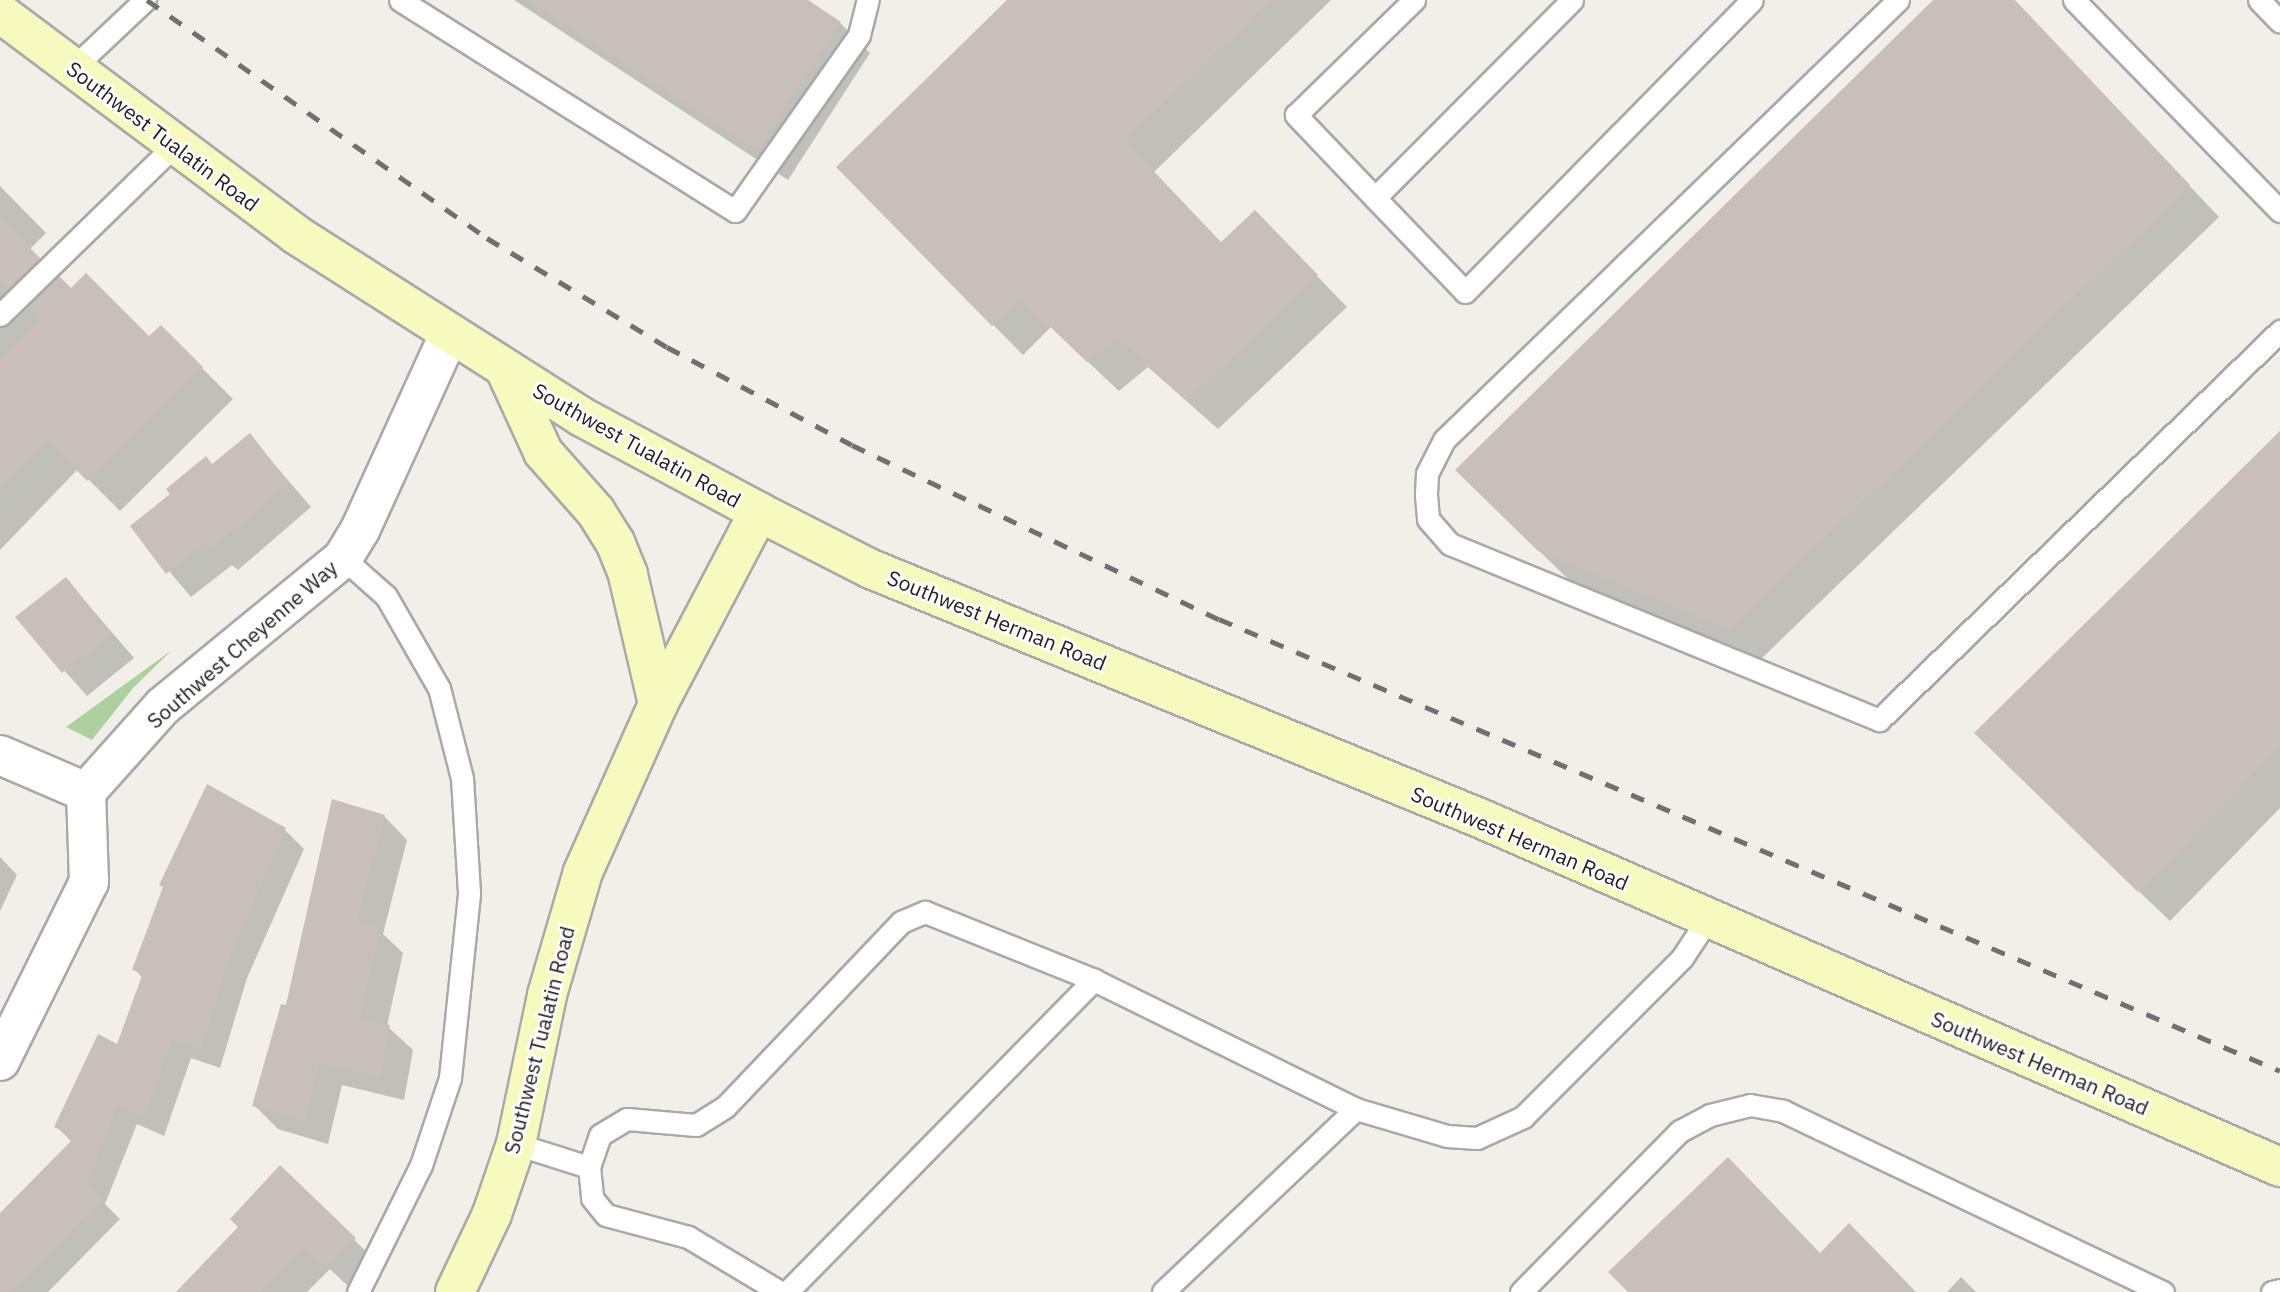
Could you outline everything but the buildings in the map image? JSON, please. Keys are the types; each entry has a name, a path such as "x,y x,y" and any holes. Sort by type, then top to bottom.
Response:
{"main road":[{"name":"Southwest Tualatin Road","path":"0,13 174,146 295,234 506,370 759,512 658,704 583,872 564,930 516,1144 492,1214 455,1292"},
{"path":"506,370 543,452 596,512 615,542 628,575 658,704"},
{"name":"Southwest Herman Road","path":"759,512 871,569 1482,819 2280,1167"}],"street":[{"name":"Southwest Cheyenne Way","path":"86,792 163,706 343,558 360,530 449,335"},
{"path":"0,755 86,792 89,882 0,1061"}],"lane":[{"path":"73,68 145,0"},
{"path":"400,0 735,211 859,35 867,0"},
{"path":"1414,0 1296,115 1465,292 1752,0"},
{"path":"1375,198 1572,0"},
{"path":"1898,0 1444,440 1427,474 1426,495 1428,519 1450,544 1879,720 2280,331"},
{"path":"2074,0 2280,211"},
{"path":"2259,0 2280,22"},
{"path":"0,315 174,146"},
{"path":"343,558 386,596 439,688 462,778 469,894 450,1078 421,1165 358,1292"},
{"path":"780,1292 688,1237 606,1215 592,1198 589,1167 600,1135 627,1119 696,1125 725,1107 901,922 925,912 1094,979 1356,1109 1447,1136 1477,1138 1524,1117 1682,958 1707,919"},
{"path":"787,1292 1094,979"},
{"path":"1521,1292 1680,1131 1710,1115 1750,1105 1783,1111 2163,1292"},
{"path":"1163,1292 1356,1109"},
{"path":"516,1144 589,1167"},
{"path":"2272,1292 2279,1290"}],"green space":[{"path":"172,650 133,688 92,740 66,727"}],"railway":[{"path":"147,0 487,238 667,347 852,445 1219,619 2280,1071"}]}
